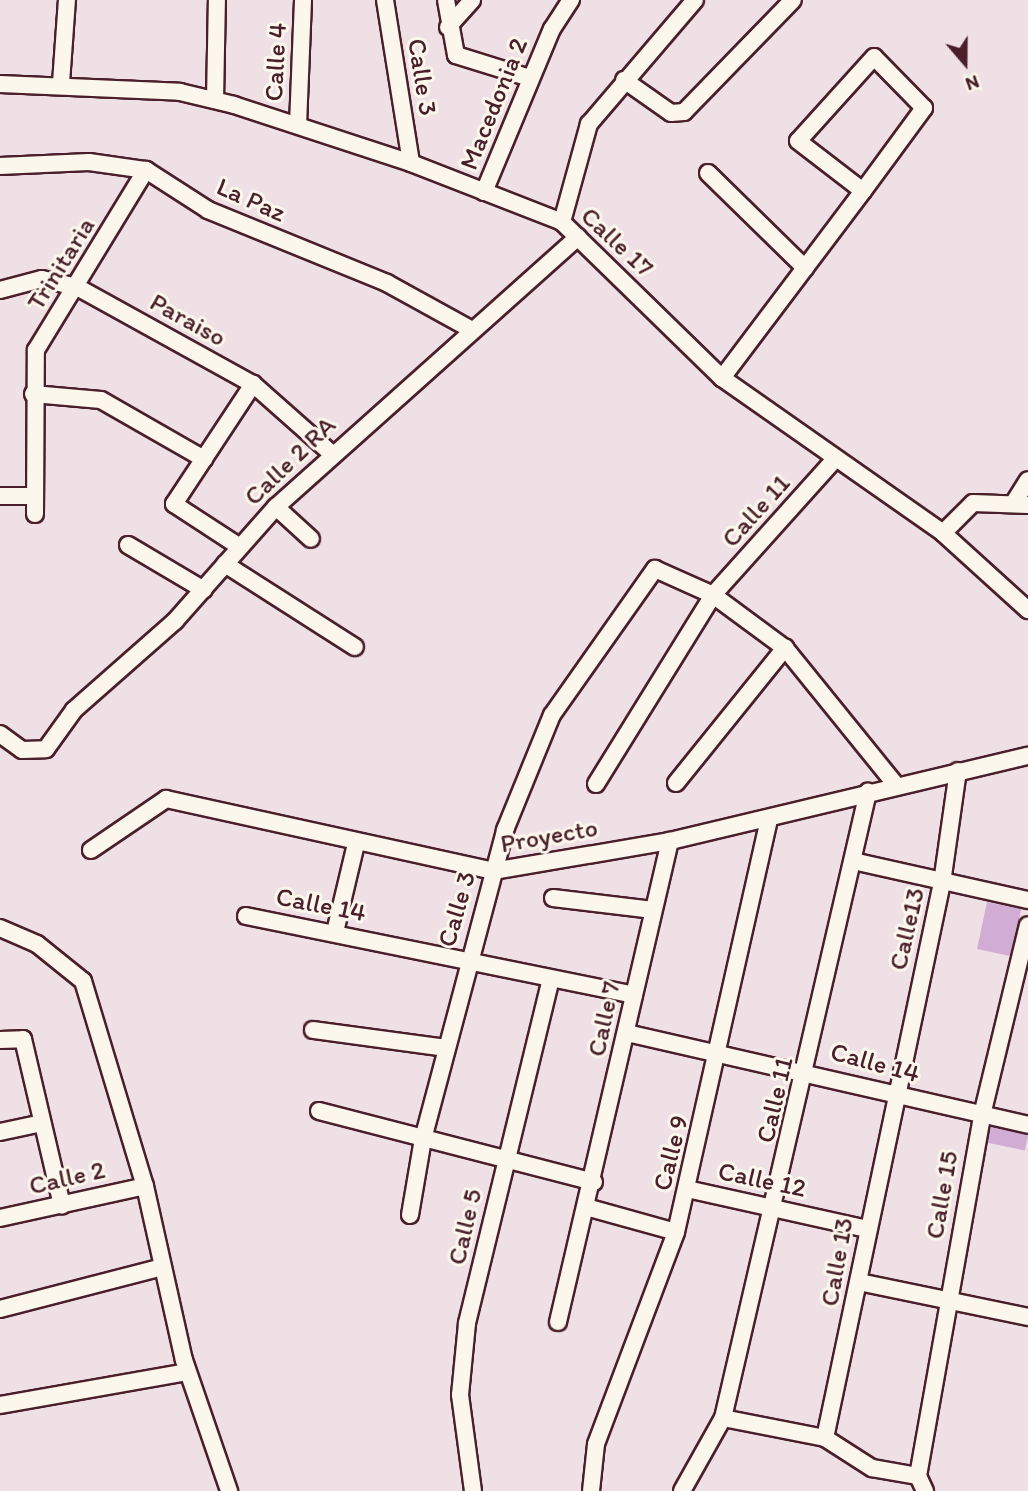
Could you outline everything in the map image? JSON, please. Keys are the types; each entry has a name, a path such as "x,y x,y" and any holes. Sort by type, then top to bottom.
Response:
{"street":[{"path":"61,83 67,0"},
{"path":"215,100 217,0"},
{"name":"Calle 4","path":"298,125 303,0"},
{"name":"Calle 3","path":"385,0 411,163"},
{"path":"446,0 447,27 456,55 530,78"},
{"path":"447,27 472,0"},
{"name":"Macedonia 2","path":"484,192 530,78 571,0"},
{"path":"562,222 589,124 695,0"},
{"path":"624,80 671,113 684,112 793,0"},
{"path":"722,378 863,191 925,105 874,57 798,141 863,191"},
{"name":"Calle 17","path":"0,84 61,83 215,100 411,163 562,222 722,378 943,533 1028,610"},
{"name":"La Paz","path":"0,166 89,162 146,170 208,210 387,282 472,330"},
{"name":"Trinitaria","path":"35,513 33,394 36,350 77,287 146,170"},
{"path":"708,173 805,268"},
{"name":"Calle 2 RA","path":"0,734 22,750 46,749 57,739 74,710 204,590 276,507 332,454 578,237"},
{"name":"Paraiso","path":"0,290 42,279 77,287 253,384 332,454"},
{"path":"240,547 174,507 253,384"},
{"path":"33,394 101,400 204,459"},
{"name":"Calle 11","path":"596,784 713,595 835,459"},
{"path":"943,533 973,503 1020,505 1028,480"},
{"path":"0,496 35,496"},
{"path":"276,507 312,539"},
{"path":"128,545 204,590"},
{"path":"225,565 355,647"},
{"name":"Calle 3","path":"410,1215 423,1139 468,959 493,871 552,715 655,569 713,595"},
{"path":"713,595 785,648 896,785"},
{"path":"676,783 785,648"},
{"name":"Proyecto","path":"91,850 166,799 356,844 493,871 670,841 896,785 1028,756"},
{"name":"Calle13","path":"893,1095 942,883 958,771"},
{"name":"Calle 11","path":"682,1491 723,1418 776,1206 868,792"},
{"name":"Calle 9","path":"591,1491 596,1444 676,1232 721,1051 769,818"},
{"name":"Calle 7","path":"558,1322 594,1182 670,841"},
{"path":"335,932 356,844"},
{"path":"853,861 942,883 1028,900"},
{"path":"553,898 653,910"},
{"name":"Calle 14","path":"246,916 468,959 634,995"},
{"name":"Calle 15","path":"921,1484 948,1300 982,1115 1028,926"},
{"path":"0,928 48,951 83,981 145,1186 187,1372 229,1491"},
{"name":"Calle 5","path":"473,1491 460,1395 466,1335 551,979"},
{"path":"313,1030 446,1048"},
{"name":"Calle 14","path":"627,1033 807,1070 893,1095 1028,1125"},
{"path":"0,1040 23,1039 62,1205"},
{"name":"Calle 13","path":"825,1438 859,1282 893,1095"},
{"path":"319,1111 506,1162 594,1182"},
{"path":"0,1132 43,1123"},
{"name":"Calle 2","path":"0,1218 145,1186"},
{"name":"Calle 12","path":"687,1189 776,1206 867,1229"},
{"path":"586,1207 676,1232"},
{"path":"0,1308 162,1267"},
{"path":"859,1282 1028,1317"},
{"path":"0,1405 187,1372"},
{"path":"723,1418 825,1438 872,1468 921,1484"}],"building":[{"path":"987,902 1021,909 1011,956 977,949"},
{"path":"991,1127 1028,1135 1025,1151 988,1143"}]}
